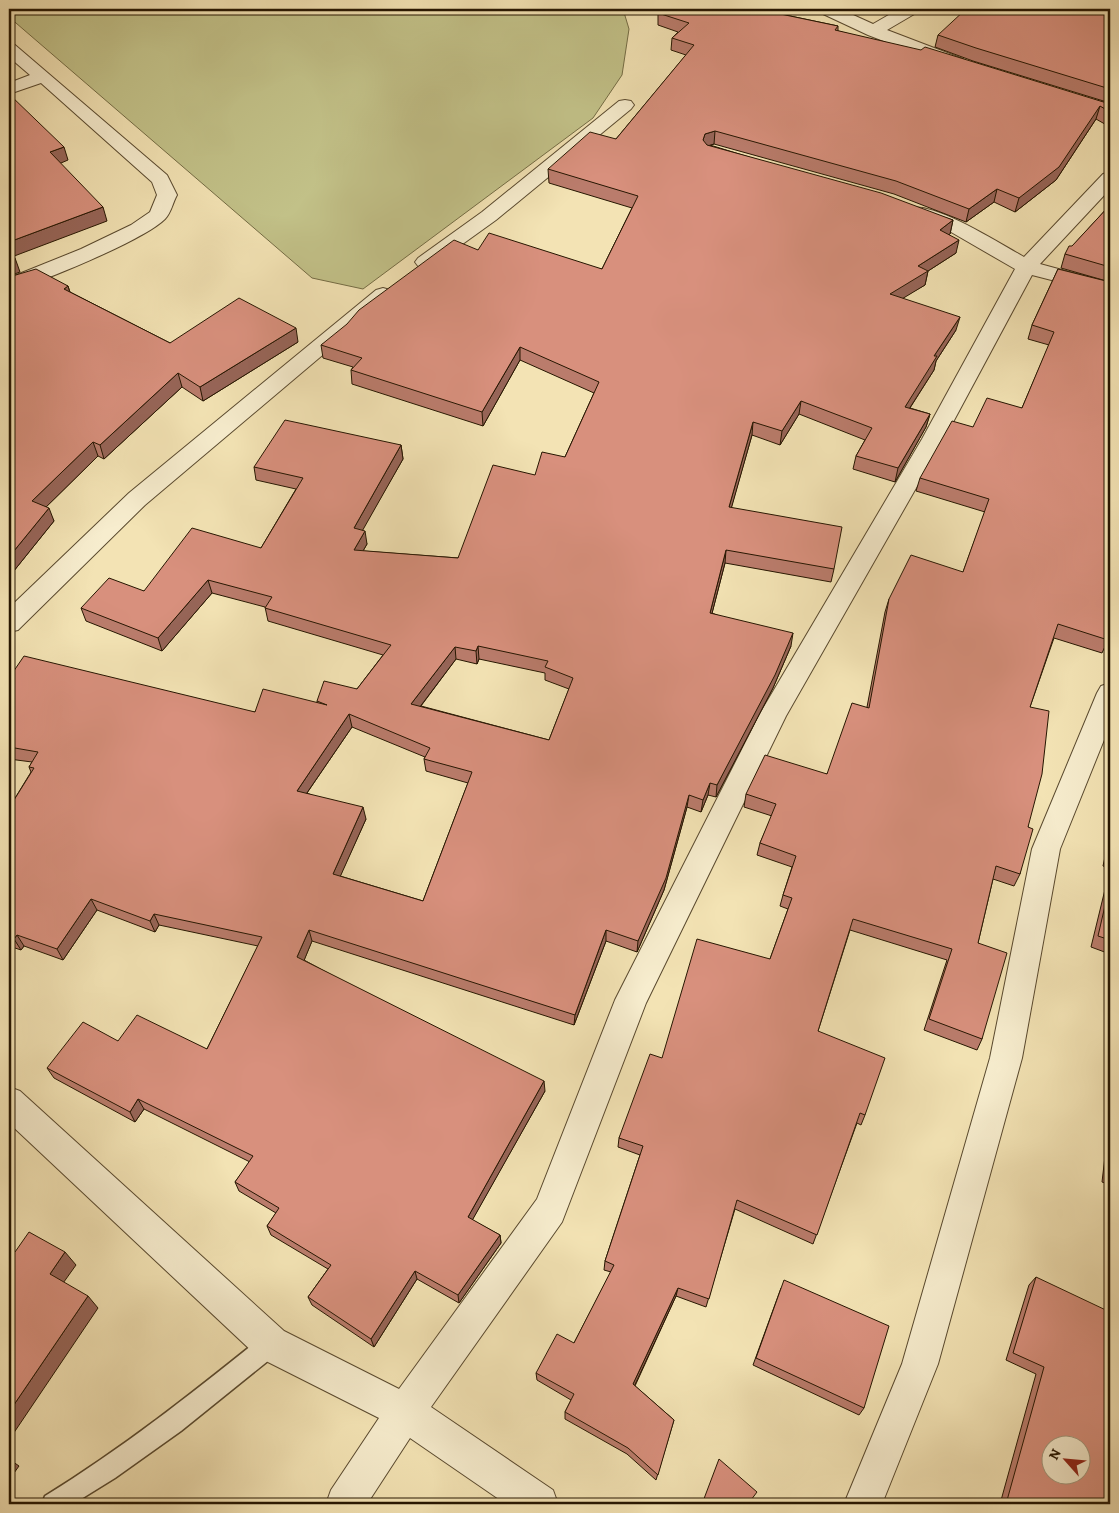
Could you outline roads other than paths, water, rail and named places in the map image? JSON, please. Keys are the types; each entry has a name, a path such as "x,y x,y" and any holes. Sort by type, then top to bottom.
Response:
{"street":[{"path":"827,9 874,31 973,68"},
{"path":"874,31 910,9"},
{"path":"9,49 43,76 160,179 167,195 158,215 138,229 88,253 9,285"},
{"path":"9,90 43,76"},
{"path":"9,623 137,498 263,392 340,331 352,318 489,216 625,105"},
{"path":"345,1504 405,1412 550,1210 631,1000 774,712 933,439 1026,267 1110,178"},
{"path":"904,207 958,228 1026,267 1110,289"},
{"path":"862,1504 920,1364 1006,1058 1046,849 1110,694"},
{"path":"9,1102 271,1344 405,1412 539,1504"}],"lane":[{"path":"53,1504 107,1470 173,1424 271,1344"}]}
